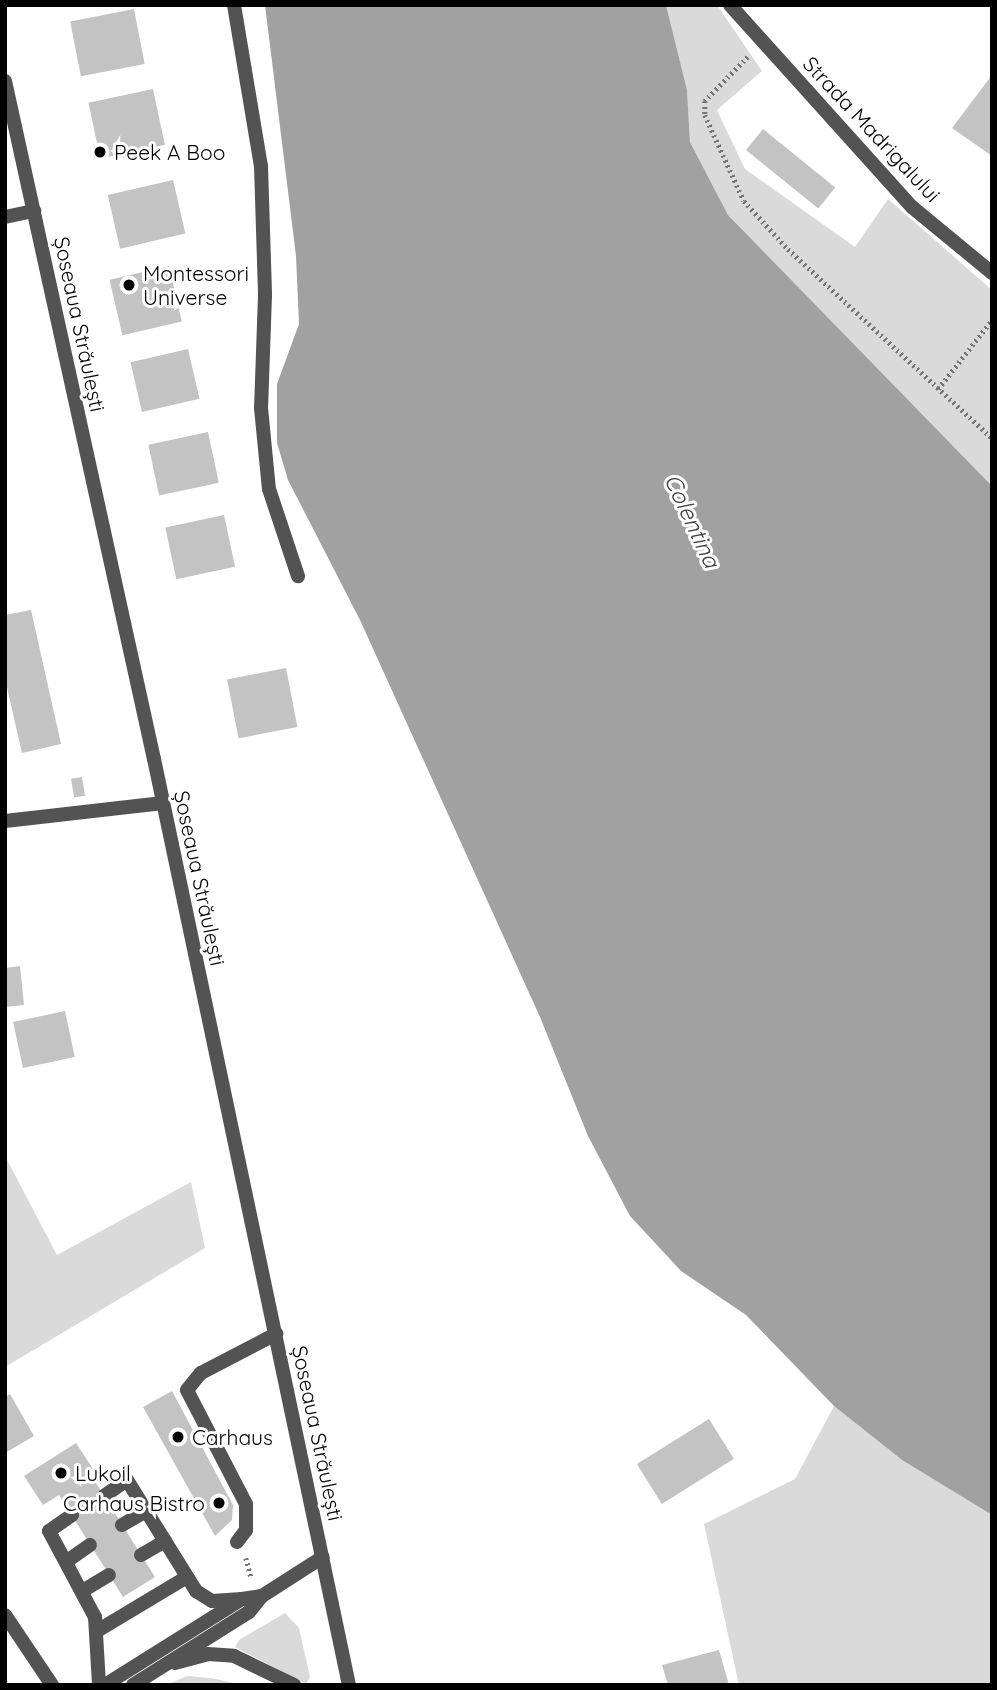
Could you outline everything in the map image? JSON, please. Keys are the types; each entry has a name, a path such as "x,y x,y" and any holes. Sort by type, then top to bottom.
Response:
{"street":[{"path":"234,5 261,166 265,295 261,408 269,489 298,576"},
{"name":"Strada Madrigalului","path":"730,5 912,207 992,272"},
{"name":"Șoseaua Străulești","path":"5,82 163,803 349,1685"},
{"path":"5,217 34,211"},
{"path":"5,821 163,803"},
{"path":"237,1542 246,1530 246,1504 187,1390 201,1373 276,1334"},
{"path":"104,1496 127,1480 196,1591 212,1601 262,1596"},
{"path":"122,1525 146,1511"},
{"path":"72,1515 49,1531 84,1590 97,1631 99,1685"},
{"path":"141,1555 165,1541"},
{"path":"67,1561 90,1545"},
{"path":"133,1685 249,1612 262,1596 323,1557"},
{"path":"84,1590 109,1575"},
{"path":"97,1631 187,1577"},
{"path":"105,1685 242,1599"},
{"path":"5,1615 52,1685"},
{"path":"160,1667 208,1654 233,1656 294,1685"}],"path":[{"path":"762,42 705,101 705,115 744,201 788,249 992,438"},
{"path":"938,389 992,320"}],"shaded area":[{"path":"666,5 717,5 762,71 717,110 745,169 855,247 888,199 992,290 992,486 728,215 690,142 687,90"},
{"path":"5,1156 57,1255 191,1182 205,1248 5,1367"},
{"path":"834,1406 902,1460 992,1515 992,1685 739,1685 704,1524 795,1479"},
{"path":"285,1613 299,1628 310,1677 306,1684 235,1647 239,1640"},
{"path":"187,1676 211,1678 242,1685 166,1685"}],"water":[{"name":"Colentina","path":"265,5 666,5 687,90 690,142 728,215 992,486 992,1515 902,1460 834,1406 746,1315 681,1271 630,1216 588,1136 540,1017 360,620 288,480 277,443 277,384 299,324 296,256"}],"building":[{"path":"134,9 145,64 81,76 70,21"},
{"path":"992,75 992,156 952,128"},
{"path":"153,89 165,145 100,158 88,103"},
{"path":"763,129 835,188 818,209 746,150"},
{"path":"173,180 185,234 120,249 108,195"},
{"path":"169,266 182,322 122,335 110,280"},
{"path":"188,349 199,399 142,412 131,362"},
{"path":"208,432 219,483 159,496 148,445"},
{"path":"224,515 235,567 176,579 165,527"},
{"path":"31,610 61,744 22,753 5,679 5,615"},
{"path":"286,668 297,727 239,738 227,679"},
{"path":"82,777 85,796 74,797 71,779"},
{"path":"20,966 24,1005 5,1007 5,968"},
{"path":"65,1011 75,1057 23,1068 13,1022"},
{"name":"Carhaus","path":"172,1391 233,1505 232,1520 215,1536 143,1407"},
{"path":"10,1394 34,1436 5,1453 5,1397"},
{"path":"709,1419 734,1459 662,1504 637,1464"},
{"path":"76,1443 95,1472 91,1475 155,1577 123,1597 59,1495 43,1505 24,1476"},
{"path":"719,1650 729,1685 668,1685 662,1665"}],"place":[{"name":"Peek A Boo","path":"100,152"},
{"name":"Montessori Universe","path":"129,285"},
{"name":"Carhaus","path":"178,1437"},
{"name":"Lukoil","path":"61,1473"},
{"name":"Carhaus Bistro","path":"219,1503"}]}
